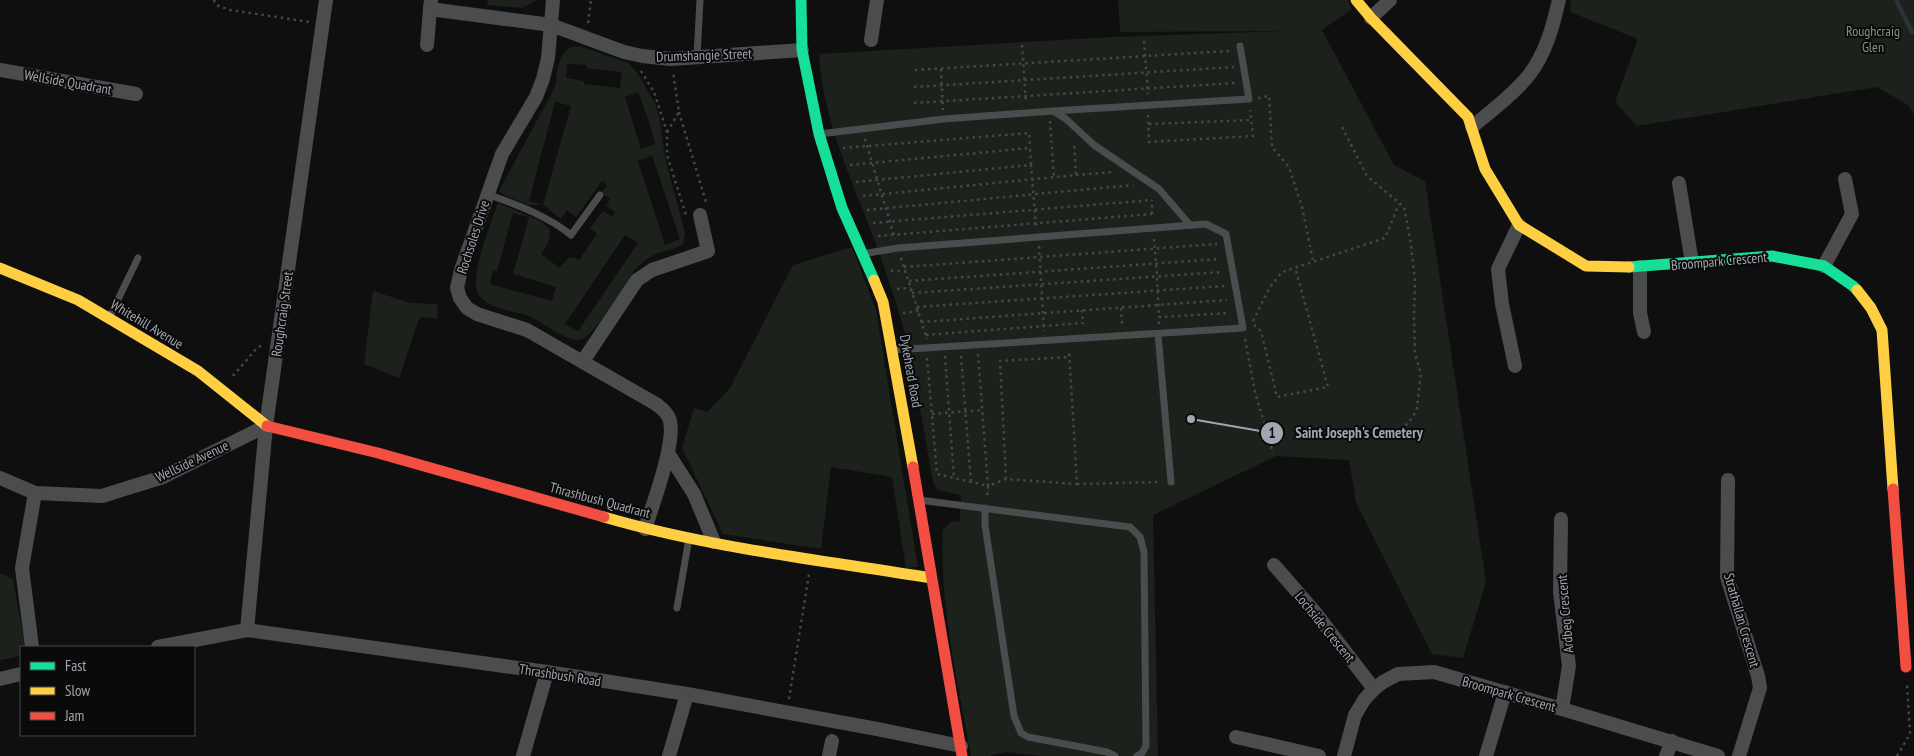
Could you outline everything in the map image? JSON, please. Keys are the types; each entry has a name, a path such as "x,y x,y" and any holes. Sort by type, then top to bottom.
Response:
{"street":[{"name":"Roughcraig Street","path":"248,630 266,426 326,0"},
{"name":"Rochsoles Drive","path":"553,0 548,58 543,80 536,97 502,154 461,270 457,288 460,298 467,308 477,314 527,330 665,410 670,420 668,453 645,528"},
{"name":"Dykehead Road","path":"801,0 802,50 819,134 842,208 883,302 893,350 961,751"},
{"path":"871,40 877,0"},
{"name":"Broompark Crescent","path":"1356,0 1371,18 1468,117 1485,168 1519,225 1586,266 1640,268 1772,256 1824,266 1852,286 1871,308 1882,330 1908,630 1906,667"},
{"path":"1371,18 1390,0"},
{"path":"1472,128 1504,100 1529,74 1550,36 1559,0"},
{"name":"Drumshangie Street","path":"430,5 551,25 624,52 642,56 670,59 802,50"},
{"path":"427,45 430,5"},
{"name":"Wellside Quadrant","path":"0,70 136,94"},
{"path":"1824,266 1852,214 1845,179"},
{"path":"1679,183 1692,263"},
{"path":"583,361 637,280 652,270 708,251 700,215"},
{"path":"1515,366 1502,304 1498,269 1519,225"},
{"name":"Whitehill Avenue","path":"0,268 78,300 109,318 198,371 222,388 266,426"},
{"path":"1640,268 1640,314 1644,332"},
{"name":"Wellside Avenue","path":"0,478 35,493 102,496 163,477 266,426"},
{"name":"Thrashbush Quadrant","path":"266,426 378,453 645,528 690,538 931,578"},
{"path":"668,453 694,494 714,542"},
{"name":"Strathallan Crescent","path":"1728,480 1727,577 1758,676 1760,688 1739,756"},
{"path":"32,646 22,568 35,493"},
{"name":"Ardbeg Crescent","path":"1561,519 1560,592 1569,666 1562,709"},
{"name":"Lochside Crescent","path":"1274,565 1314,611 1374,689"},
{"name":"Thrashbush Road","path":"163,646 248,630 547,672 687,694 877,729 961,751"},
{"path":"524,756 547,672"},
{"name":"Broompark Crescent","path":"1344,756 1355,715 1364,700 1374,689 1398,674 1434,672 1718,756"},
{"path":"0,679 20,674"},
{"path":"1486,756 1505,692"},
{"path":"669,756 687,694"},
{"path":"1236,738 1319,756"},
{"path":"829,756 832,741"},
{"path":"1666,756 1672,741"}],"lane":[{"path":"697,57 700,0"},
{"path":"819,134 944,119 1249,98 1241,48"},
{"path":"1051,111 1074,126 1094,145 1152,183 1190,225"},
{"path":"487,194 546,218 571,235 600,195"},
{"path":"862,254 898,248 1206,224 1226,234 1243,328 893,350"},
{"path":"109,318 138,258"},
{"path":"1159,334 1171,482"},
{"path":"919,500 1130,527 1140,537 1144,552 1146,746 1142,753 1137,756"},
{"path":"985,508 985,525 1014,716 1021,733 1028,738 1107,752 1114,756"},
{"path":"677,608 690,538"}],"path":[{"path":"214,0 216,5 230,10 323,23"},
{"path":"587,37 590,0"},
{"path":"1144,41 1149,142 1252,136 1249,98 1270,96 1272,147 1289,167 1302,207 1313,260"},
{"path":"1022,45 1026,79 1026,113"},
{"path":"915,70 1241,48"},
{"path":"670,59 679,112 707,205 700,215 685,216 666,155 668,132 679,112"},
{"path":"914,87 1244,67"},
{"path":"941,68 944,119"},
{"path":"640,70 654,92 668,132"},
{"path":"914,103 1246,83"},
{"path":"1051,111 1054,177"},
{"path":"1149,124 1251,120"},
{"path":"1074,126 1076,175"},
{"path":"861,128 930,348 927,358 938,474 988,486 1006,479 1077,484 1171,482"},
{"path":"1342,128 1367,176 1404,207 1415,280 1415,354 1421,373 1417,408 1414,417 1405,426 1400,442"},
{"path":"843,148 1029,133 1046,341"},
{"path":"850,166 1030,148"},
{"path":"856,182 1032,164"},
{"path":"863,196 1133,171"},
{"path":"867,210 1152,183"},
{"path":"873,223 1167,198"},
{"path":"1152,200 1159,334"},
{"path":"1272,453 1255,392 1243,328 1252,323 1270,287 1282,272 1313,260 1385,238 1399,204"},
{"path":"878,236 1152,214"},
{"path":"904,266 1228,244"},
{"path":"908,281 1231,258"},
{"path":"1252,323 1261,332 1277,397 1328,387 1295,267"},
{"path":"891,271 905,271"},
{"path":"912,293 1234,271"},
{"path":"917,307 1236,285"},
{"path":"897,289 911,288"},
{"path":"922,322 1238,299"},
{"path":"1121,308 1122,336"},
{"path":"1082,310 1084,338"},
{"path":"903,313 918,311"},
{"path":"1159,318 1240,313"},
{"path":"926,335 1083,323"},
{"path":"222,388 256,349 280,333"},
{"path":"1068,339 1077,484"},
{"path":"977,345 988,486 985,508"},
{"path":"960,346 971,482"},
{"path":"944,347 954,478"},
{"path":"1006,479 1000,361 1070,357"},
{"path":"932,414 982,410"},
{"path":"786,713 811,559"},
{"path":"1898,756 1910,734 1906,667"}],"green space":[{"path":"488,0 537,0 522,8 487,5"},
{"path":"1118,0 1348,0 1352,9 1322,30 1394,165 1425,181 1486,582 1463,658 1432,654 1356,503 1349,460 1276,456 1153,515 1158,756 1041,756 1006,752 991,756 971,756 955,672 944,587 943,530 951,522 960,521 961,495 938,490 933,482 905,333 875,241 835,136 822,82 819,54 1111,37 1287,31 1120,32"},
{"name":"Roughcraig Glen","path":"1571,0 1914,0 1914,115 1908,105 1877,87 1637,126 1615,102 1638,39 1570,12"},
{"path":"580,46 628,63 638,74 655,103 660,121 665,157 685,233 683,244 653,256 636,269 595,328 582,339 576,340 563,336 531,317 493,306 481,297 477,291 476,283 479,260 498,203 541,221 550,230 548,244 541,254 560,268 568,258 573,257 579,260 597,234 590,228 603,211 612,217 615,212 606,206 610,199 601,193 607,185 602,181 576,217 567,210 561,219 543,205 529,205 506,196 499,191 554,89 558,66 562,56 571,47","holes":["567,64 587,65 586,68 622,72 620,88 584,84 584,81 566,78","638,92 655,144 641,149 625,97","555,102 571,106 543,205 529,201","652,155 680,239 665,245 638,161","513,213 529,217 513,274 556,287 552,301 490,284 493,270 497,271","625,235 638,243 578,331 565,324"]},
{"path":"852,247 876,310 918,567 906,568 892,477 831,467 821,549 723,534 682,448 694,408 707,412 730,388 793,265"},
{"path":"373,291 410,303 438,304 437,319 423,317 419,319 399,378 364,364"},
{"path":"0,573 13,579 25,646 20,646 20,656 0,660"}],"waterway":[{"path":"1896,0 1912,32 1914,32"}],"traffic: fast":[{"path":"801,0 802,50 819,134 842,208 874,280"},
{"path":"1629,267 1772,256 1824,266 1857,290"}],"traffic: slow":[{"path":"1356,0 1371,18 1468,117 1485,169 1519,225 1586,266 1629,267"},
{"path":"0,268 78,300 198,371 267,426"},
{"path":"874,280 883,302 913,467"},
{"path":"1857,290 1871,308 1882,330 1893,489"},
{"path":"604,517 644,528 725,545 931,578"}],"traffic: jam":[{"path":"267,426 378,453 604,517"},
{"path":"913,467 962,756"},
{"path":"1893,489 1906,667"}],"place":[{"name":"Saint Joseph's Cemetery","path":"1191,419"}]}
